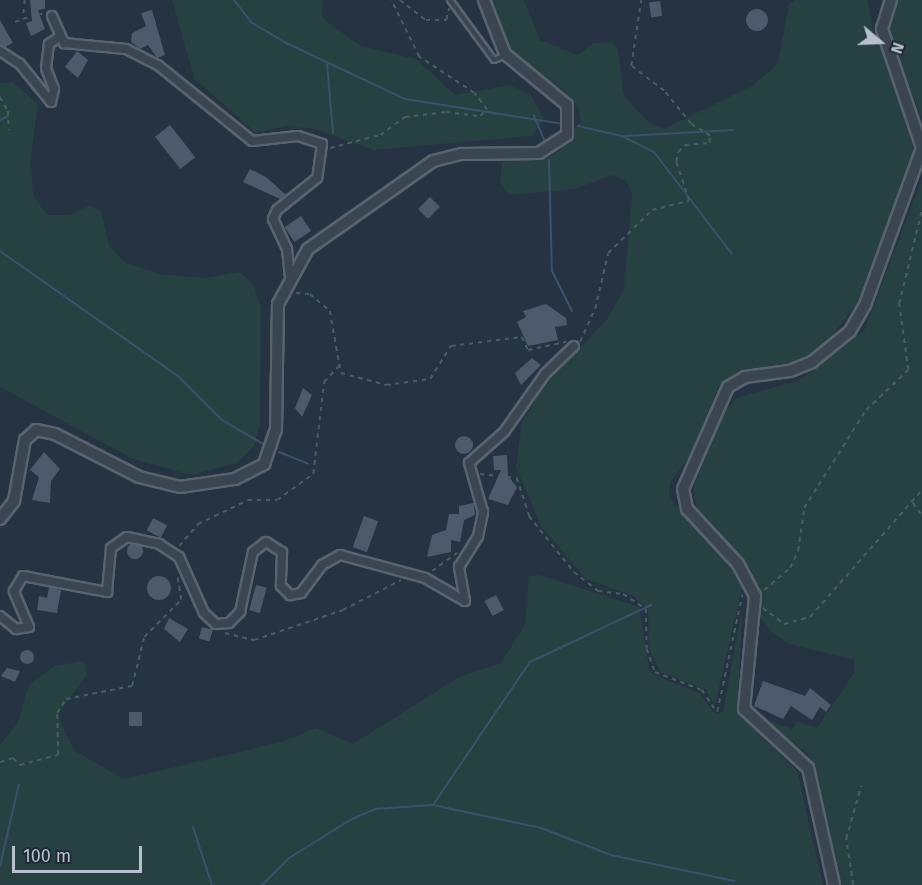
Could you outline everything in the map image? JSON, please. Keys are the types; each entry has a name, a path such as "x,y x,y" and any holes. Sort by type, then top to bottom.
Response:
{"street":[{"path":"0,519 14,501 25,440 36,430 55,434 139,477 180,487 214,485 258,469 275,437 274,328 281,298 290,276 321,236 433,161 462,154 539,153 562,142 570,126 567,105 505,54 484,0"},
{"path":"834,885 808,768 744,709 755,601 748,580 687,509 682,489 728,387 745,377 790,371 812,362 850,331 865,305 921,148 882,29 891,0"},
{"path":"52,16 58,38"},
{"path":"58,38 79,46 126,49 159,66 252,141 298,136 322,144 324,151 317,178 277,210 273,219 287,249 290,276"},
{"path":"0,51 20,64 51,102 54,89 46,68 49,44 58,38"},
{"path":"0,616 16,629 29,627 14,591 23,576 107,592 111,548 119,539 159,544 179,556 204,613 216,624 229,623 240,612 253,552 266,542 282,552 281,586 290,595 301,593 334,556 415,575 458,602 467,597 459,567 478,536 483,512 469,468 472,458 504,432 545,374 574,346"}],"lane":[{"path":"450,1 494,60 505,54"}],"path":[{"path":"23,19 25,0"},
{"path":"324,151 380,135 405,117 446,112 480,116 487,110 474,93 419,57 391,0"},
{"path":"400,0 417,15 440,21 450,1"},
{"path":"281,298 303,291 330,311 341,373 402,387 430,379 451,346 522,338 528,350 564,341 574,346 591,322 608,253 652,210 689,201 676,162 678,152 685,145 709,142 710,136 691,124 663,91 631,66 641,0"},
{"path":"15,22 52,16"},
{"path":"0,97 8,111 9,130"},
{"path":"922,209 899,304 908,370 866,410 804,508 798,551 790,568 755,601 784,624 810,617 922,490"},
{"path":"0,762 13,758 21,765 58,755 57,713 66,699 123,691 137,679 144,637 181,600 179,544 198,524 248,500 277,500 313,474 324,382 341,364"},
{"path":"469,468 517,478 529,516 574,572 598,591 623,594 646,609 647,649 655,672 702,690 717,712 748,580"},
{"path":"912,502 922,515"},
{"path":"415,575 436,570 459,551"},
{"path":"216,624 228,637 254,640 316,619 397,582"},
{"path":"853,885 846,839 861,786"}],"green space":[{"path":"172,0 323,0 322,18 361,46 416,59 455,95 510,85 531,95 544,119 532,136 374,150 315,129 287,126 256,133 194,78"},
{"path":"490,0 524,0 540,40 578,55 593,43 611,42 618,49 624,96 650,123 664,129 754,85 778,63 789,4 795,0 868,0 873,33 892,69 912,133 913,158 859,301 826,343 790,367 758,368 719,386 694,451 670,482 669,497 735,572 742,588 715,705 705,689 660,672 649,649 648,609 632,595 586,579 541,526 516,467 522,422 541,390 608,318 624,289 632,193 627,181 611,175 576,189 509,195 500,183 502,162 541,159 559,152 580,121 578,106 565,92 510,52"},
{"path":"882,0 922,0 922,118 882,19"},
{"path":"12,82 38,104 30,162 34,197 47,215 69,215 90,205 101,211 109,246 125,262 158,274 205,278 239,272 252,283 261,307 260,425 254,446 237,463 191,475 133,459 0,387 0,83"},
{"path":"922,179 922,885 840,885 816,769 808,754 760,718 793,729 796,721 817,728 854,673 855,660 789,644 772,632 759,616 755,584 741,559 697,511 693,488 723,415 736,398 800,380 864,331"},
{"path":"540,575 639,607 650,673 699,693 716,715 723,711 743,604 737,711 797,771 823,885 0,885 0,745 17,724 29,685 54,666 84,661 87,675 57,715 75,751 124,779 281,742 316,728 353,744 459,677 501,663 525,625 529,576"}],"building":[{"path":"30,0 45,0 45,9 38,10 45,29 31,36 26,23 32,21"},
{"path":"660,1 662,16 651,17 649,3"},
{"path":"757,9 765,12 768,20 765,28 757,31 749,28 746,20 749,12"},
{"path":"152,10 165,55 157,58 148,45 140,49 131,42 132,33 146,26 141,13"},
{"path":"0,20 13,43 5,47 0,45"},
{"path":"77,51 88,60 78,78 65,67"},
{"path":"170,125 195,157 180,169 155,137"},
{"path":"250,169 266,177 286,195 280,199 243,182"},
{"path":"430,197 440,207 428,219 418,209"},
{"path":"301,216 311,231 294,242 284,227"},
{"path":"546,304 566,318 567,325 555,327 558,340 528,346 517,322 526,317 523,311"},
{"path":"532,358 541,365 521,385 515,373"},
{"path":"303,388 312,395 302,417 295,408"},
{"path":"460,436 468,436 473,441 471,452 460,454 455,449 455,441"},
{"path":"44,452 60,469 51,481 50,503 32,500 39,477 30,470"},
{"path":"507,455 508,476 517,487 508,505 488,499 501,470 494,470 493,456"},
{"path":"474,503 475,515 464,520 460,542 451,540 451,552 427,557 432,535 446,530 449,514 459,514 459,506"},
{"path":"364,516 378,521 367,552 353,547"},
{"path":"153,518 167,525 161,538 147,530"},
{"path":"135,543 141,545 143,551 141,557 135,559 129,557 127,551 129,545"},
{"path":"159,576 167,580 171,588 167,596 159,600 151,596 147,588 151,580"},
{"path":"256,585 267,588 260,613 249,610"},
{"path":"49,587 61,590 57,613 37,610 39,596 47,598"},
{"path":"496,595 504,610 493,616 485,601"},
{"path":"169,618 188,629 180,642 164,629"},
{"path":"202,627 213,630 210,641 199,639"},
{"path":"24,650 30,650 34,657 30,664 24,664 20,660 20,654"},
{"path":"7,668 20,671 15,682 1,676"},
{"path":"763,681 805,696 810,688 831,705 826,712 820,707 812,720 791,706 783,719 754,706"},
{"path":"129,712 142,712 142,726 129,726"}],"waterway":[{"path":"234,0 251,22 284,42 405,99 562,124"},
{"path":"327,64 333,133"},
{"path":"0,120 8,116"},
{"path":"534,116 546,144"},
{"path":"578,126 622,136 654,152 732,254"},
{"path":"625,136 733,130"},
{"path":"549,160 552,271 572,311"},
{"path":"0,251 178,376 222,420 265,445"},
{"path":"279,452 308,464"},
{"path":"433,805 530,662 651,605"},
{"path":"0,866 19,784"},
{"path":"262,885 289,858 352,819 376,809 433,805 541,828 611,855 734,881"},
{"path":"193,827 212,885"}]}
